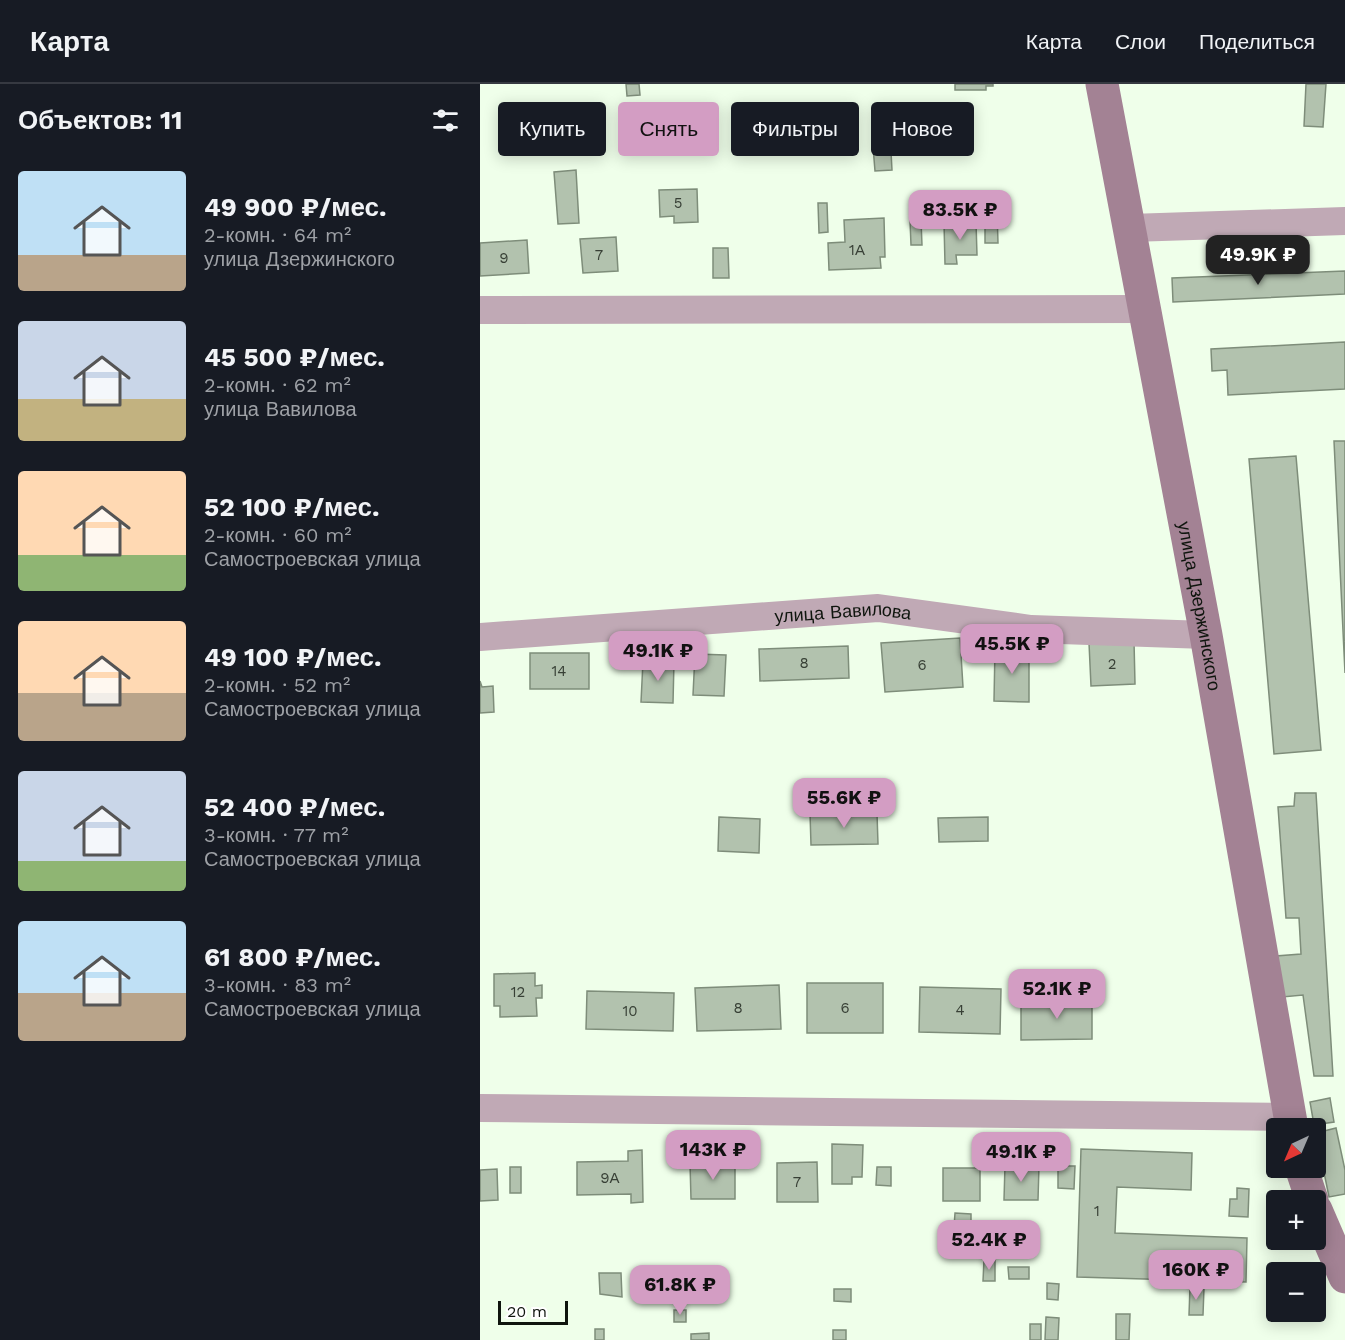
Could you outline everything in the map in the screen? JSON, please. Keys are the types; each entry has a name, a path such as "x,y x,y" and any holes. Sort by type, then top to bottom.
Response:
{"street":[{"name":"улица Дзержинского","path":"1102,84 1206,635 1290,1118"},
{"path":"1130,228 1345,221"},
{"path":"480,310 1145,309"},
{"name":"улица Вавилова","path":"480,637 878,608 1031,629 1206,635"},
{"path":"480,1108 1266,1122"},
{"path":"1326,1233 1345,1278"}],"building":[{"path":"626,84 639,84 640,95 627,96"},
{"path":"955,84 993,84 993,86 986,86 986,90 955,90"},
{"path":"1306,84 1326,84 1323,127 1304,126"},
{"path":"874,156 891,156 892,170 875,171"},
{"path":"576,170 579,223 558,224 554,172"},
{"path":"697,189 698,222 674,223 674,216 660,217 659,190"},
{"path":"818,203 827,203 828,232 819,233"},
{"path":"997,210 998,243 985,243 985,211"},
{"path":"884,218 885,257 880,257 881,268 829,270 828,243 845,242 844,220"},
{"path":"910,220 921,220 922,245 911,245"},
{"path":"976,222 977,255 956,255 957,264 945,264 944,223"},
{"path":"616,237 618,271 583,273 580,239"},
{"path":"527,240 529,273 480,276 480,243"},
{"path":"713,248 728,248 729,278 713,278"},
{"path":"1345,271 1345,294 1173,302 1172,278"},
{"path":"1345,342 1345,389 1228,395 1227,370 1212,371 1211,349"},
{"path":"1334,441 1345,441 1345,673"},
{"path":"1296,456 1321,750 1274,754 1249,459"},
{"path":"960,638 963,687 885,692 881,643"},
{"path":"1134,641 1135,684 1091,686 1089,643"},
{"path":"848,646 849,678 760,681 759,649"},
{"path":"995,648 1029,648 1029,702 994,701"},
{"path":"530,653 589,653 589,689 530,689"},
{"path":"695,654 726,655 724,696 693,695"},
{"path":"643,661 674,662 673,703 641,702"},
{"path":"480,681 482,687 493,686 494,712 480,713"},
{"path":"1295,793 1316,793 1333,1076 1314,1076 1303,995 1282,997 1276,956 1301,954 1299,918 1286,918 1278,807 1294,806"},
{"path":"810,813 877,813 878,844 811,845"},
{"path":"719,817 760,819 759,853 718,851"},
{"path":"988,817 988,841 939,842 938,818"},
{"path":"535,973 535,986 542,985 542,998 536,998 537,1016 500,1017 500,1006 494,1006 494,974"},
{"path":"807,983 883,983 883,1033 807,1033"},
{"path":"779,985 781,1029 697,1031 695,988"},
{"path":"920,987 1001,989 1000,1034 919,1032"},
{"path":"587,991 674,993 673,1031 586,1029"},
{"path":"1092,1000 1092,1039 1021,1040 1021,1001"},
{"path":"1330,1098 1334,1122 1326,1123 1326,1118 1313,1118 1310,1102"},
{"path":"1336,1128 1345,1170 1345,1194 1329,1197 1325,1178 1326,1130"},
{"path":"832,1144 863,1145 862,1177 852,1177 852,1184 832,1184"},
{"path":"1081,1149 1192,1153 1191,1190 1117,1187 1115,1233 1247,1238 1246,1282 1077,1277"},
{"path":"642,1150 643,1202 631,1203 631,1194 577,1195 577,1162 628,1161 628,1151"},
{"path":"735,1162 735,1199 691,1199 690,1163"},
{"path":"817,1162 818,1202 777,1202 777,1163"},
{"path":"1005,1165 1039,1166 1038,1200 1004,1200"},
{"path":"1058,1166 1075,1166 1074,1189 1058,1188"},
{"path":"510,1167 521,1167 521,1193 510,1193"},
{"path":"877,1167 891,1167 891,1186 876,1185"},
{"path":"943,1168 980,1168 980,1201 943,1201"},
{"path":"497,1169 498,1200 480,1201 480,1170"},
{"path":"1237,1188 1249,1189 1248,1217 1229,1216 1230,1199 1237,1199"},
{"path":"955,1213 971,1214 971,1223 965,1223 965,1228 954,1227"},
{"path":"984,1260 995,1260 995,1281 983,1281"},
{"path":"1008,1267 1029,1267 1029,1279 1009,1279"},
{"path":"599,1273 621,1273 622,1297 600,1294"},
{"path":"1047,1283 1059,1284 1058,1300 1047,1299"},
{"path":"1190,1287 1204,1288 1203,1315 1189,1315"},
{"path":"834,1289 851,1289 851,1302 834,1301"},
{"path":"674,1310 686,1310 686,1322 674,1322"},
{"path":"1116,1314 1130,1314 1129,1340 1116,1340"},
{"path":"1046,1317 1059,1318 1058,1340 1045,1340"},
{"path":"1030,1324 1041,1324 1041,1340 1030,1340"},
{"path":"595,1329 604,1329 604,1340 595,1340"},
{"path":"833,1330 846,1330 846,1340 833,1340"},
{"path":"709,1333 709,1340 691,1340 691,1334"}]}
